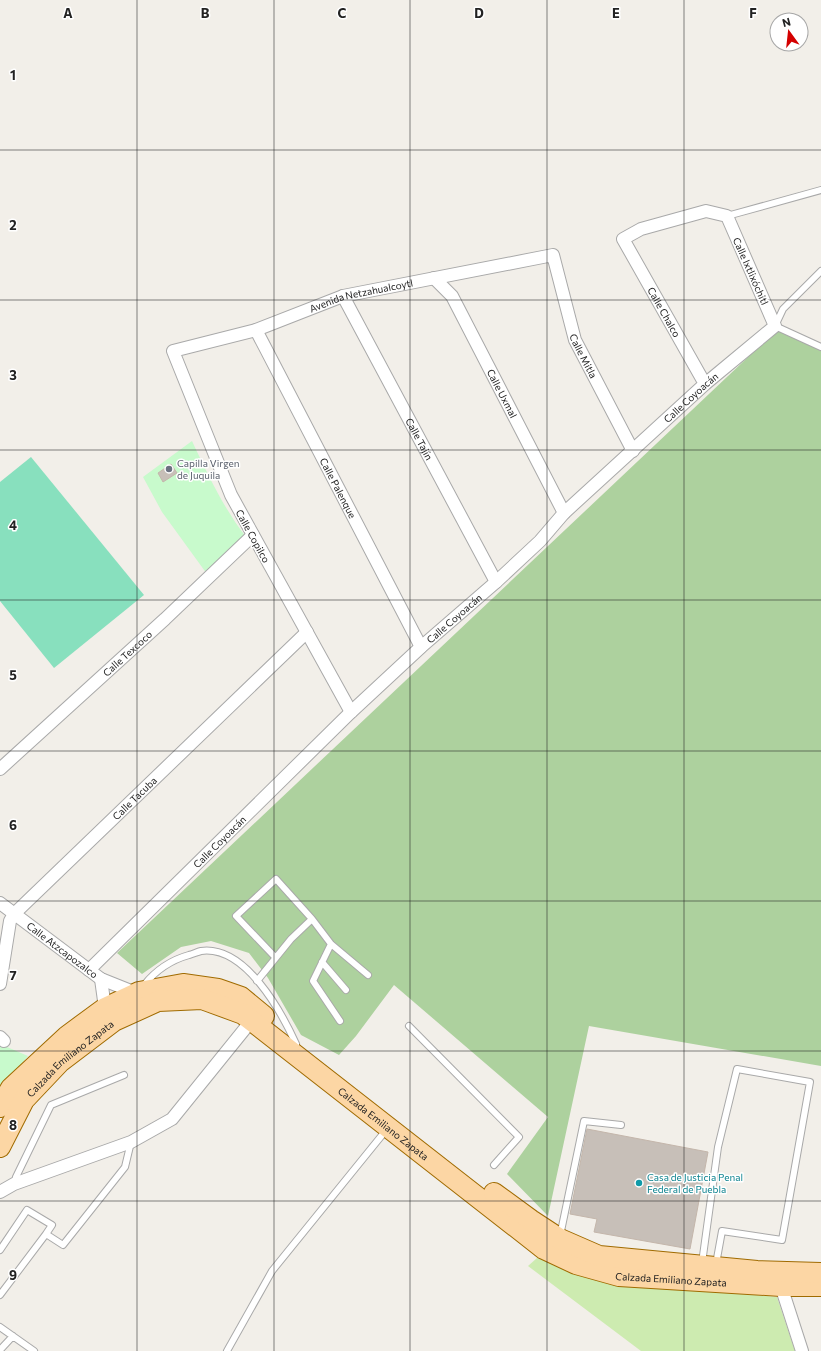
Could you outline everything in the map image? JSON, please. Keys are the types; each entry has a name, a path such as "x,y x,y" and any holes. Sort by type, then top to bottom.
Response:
{"main road":[{"name":"Calzada Emiliano Zapata","path":"0,1107 11,1088 16,1083 67,1036 105,1008 138,993 183,984 218,989 241,997 262,1008 388,1127 544,1249 576,1264 619,1276 781,1286 821,1286"},
{"name":"Calzada Emiliano Zapata","path":"0,1147 24,1100 60,1062 114,1021 158,1001 202,999 244,1014 262,1008"},
{"name":"Calzada Emiliano Zapata","path":"262,1008 296,1044 403,1128 531,1220 560,1239 599,1256 757,1271 821,1273"}],"street":[{"name":"Calle Chalco","path":"705,384 622,239 641,229 706,211 727,216"},
{"name":"Calle Ixtlixóchitl","path":"727,216 775,326"},
{"name":"Avenida Netzahualcoytl","path":"173,351 256,330 343,296 553,255"},
{"name":"Calle Mitla","path":"553,255 576,340 633,451"},
{"name":"Calle Uxmal","path":"434,278 452,296 564,513"},
{"name":"Calle Tajín","path":"343,296 496,582"},
{"name":"Calle Coyoacán","path":"89,970 351,712 421,647 496,582 540,541 564,513 705,384 775,326"},
{"name":"Calle Palenque","path":"256,330 421,647"},
{"name":"Calle Copilco","path":"173,351 231,495 351,712"},
{"name":"Calle Texcoco","path":"0,769 165,619 253,535"},
{"name":"Calle Tacuba","path":"0,984 10,921 14,914 307,632"},
{"name":"Calle Atzcapozalco","path":"0,903 101,979 105,1008"},
{"path":"101,979 138,993"},
{"path":"0,1192 14,1184 131,1142 172,1119 262,1008"},
{"path":"781,1286 802,1351"}],"lane":[{"path":"727,216 821,190"},
{"name":"Calle Coyoacán","path":"775,326 783,309 821,272"},
{"path":"775,326 821,347"},
{"path":"275,957 236,916 276,879 332,944 368,975"},
{"path":"257,981 275,957 312,919"},
{"path":"332,944 312,981 340,1021"},
{"path":"138,993 153,976 168,963 201,951 216,952 232,958 241,964 257,981 262,1008"},
{"path":"322,962 346,990"},
{"path":"408,1026 519,1137 494,1165"},
{"path":"737,1069 810,1082 782,1240 722,1231 709,1266 718,1147 737,1069"},
{"path":"14,1184 51,1105 124,1075"},
{"path":"560,1239 584,1121 621,1126"},
{"path":"227,1351 272,1271 388,1127"},
{"path":"46,1234 63,1245 125,1167 131,1142"},
{"path":"0,1250 27,1210 52,1224 0,1295"},
{"path":"0,1327 34,1351"},
{"path":"0,1350 12,1336"}],"green space":[{"path":"781,326 821,348 821,1066 589,1026 548,1216 507,1174 548,1117 394,985 356,1036 339,1055 301,1035 268,978 249,953 211,941 181,947 142,974 117,953"},
{"path":"192,441 223,502 246,537 207,574 162,512 143,477"},
{"path":"31,457 144,595 54,668 0,601 0,482"},
{"path":"0,1044 28,1056 15,1072 0,1098"},
{"path":"537,1258 618,1282 777,1297 795,1351 641,1351 528,1266"}],"building":[{"name":"Capilla Virgen de Juquila","path":"171,464 177,473 163,482 158,473"},
{"name":"Casa de Justicia Penal Federal de Puebla","path":"587,1129 708,1152 690,1249 594,1232 597,1219 570,1214"}],"place":[{"name":"Capilla Virgen de Juquila","path":"169,469"},
{"name":"Casa de Justicia Penal Federal de Puebla","path":"639,1183"}]}
